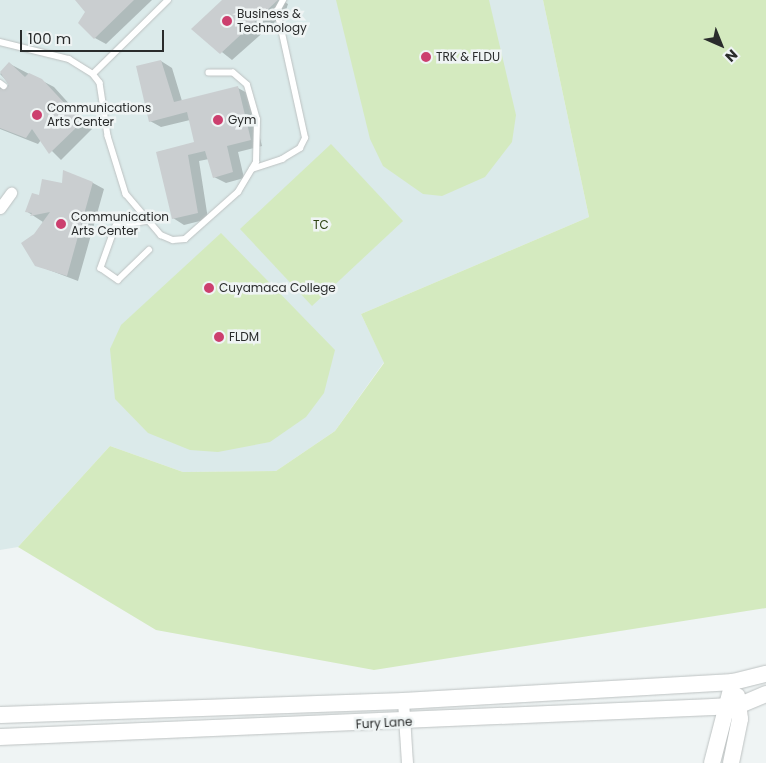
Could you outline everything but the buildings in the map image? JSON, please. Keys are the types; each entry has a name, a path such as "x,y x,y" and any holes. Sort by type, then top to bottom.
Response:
{"main road":[{"name":"Fury Lane","path":"0,715 403,701 733,682 766,674"},
{"path":"731,763 733,682"},
{"name":"Fury Lane","path":"0,737 404,723 733,706 766,694"},
{"path":"712,763 733,706"}],"street":[{"path":"0,208 11,192"},
{"path":"403,701 407,763"}],"lane":[{"path":"93,74 168,0"},
{"path":"252,169 282,159 300,148 306,138 277,11 283,0"},
{"path":"0,42 69,59 93,74 100,83 118,174 126,194 161,235 185,239 238,192 252,169 258,140 247,84 233,73 209,73"},
{"path":"149,221 116,226 101,268 118,280 149,250"}],"shaded area":[{"name":"Cuyamaca College","path":"0,0 543,0 589,217 361,314 384,362 335,431 276,471 183,472 110,446 18,547 0,550"}],"green space":[{"name":"TRK & FLDU","path":"336,0 489,0 516,115 512,142 485,177 442,196 423,194 383,166 370,139"},
{"path":"543,0 766,0 766,608 374,670 156,630 18,547 110,446 183,472 276,471 335,431 384,363 361,314 589,217"},
{"name":"TC","path":"331,144 403,221 312,306 240,229"},
{"name":"FLDM","path":"221,233 335,350 324,393 306,417 270,442 218,452 190,450 148,433 115,399 110,349 121,325"}],"place":[{"name":"Business & Technology","path":"227,21"},
{"name":"TRK & FLDU","path":"426,57"},
{"name":"Communications Arts Center","path":"37,115"},
{"name":"Gym","path":"218,120"},
{"name":"Communication Arts Center","path":"61,224"},
{"name":"Cuyamaca College","path":"209,288"},
{"name":"FLDM","path":"219,337"}]}
